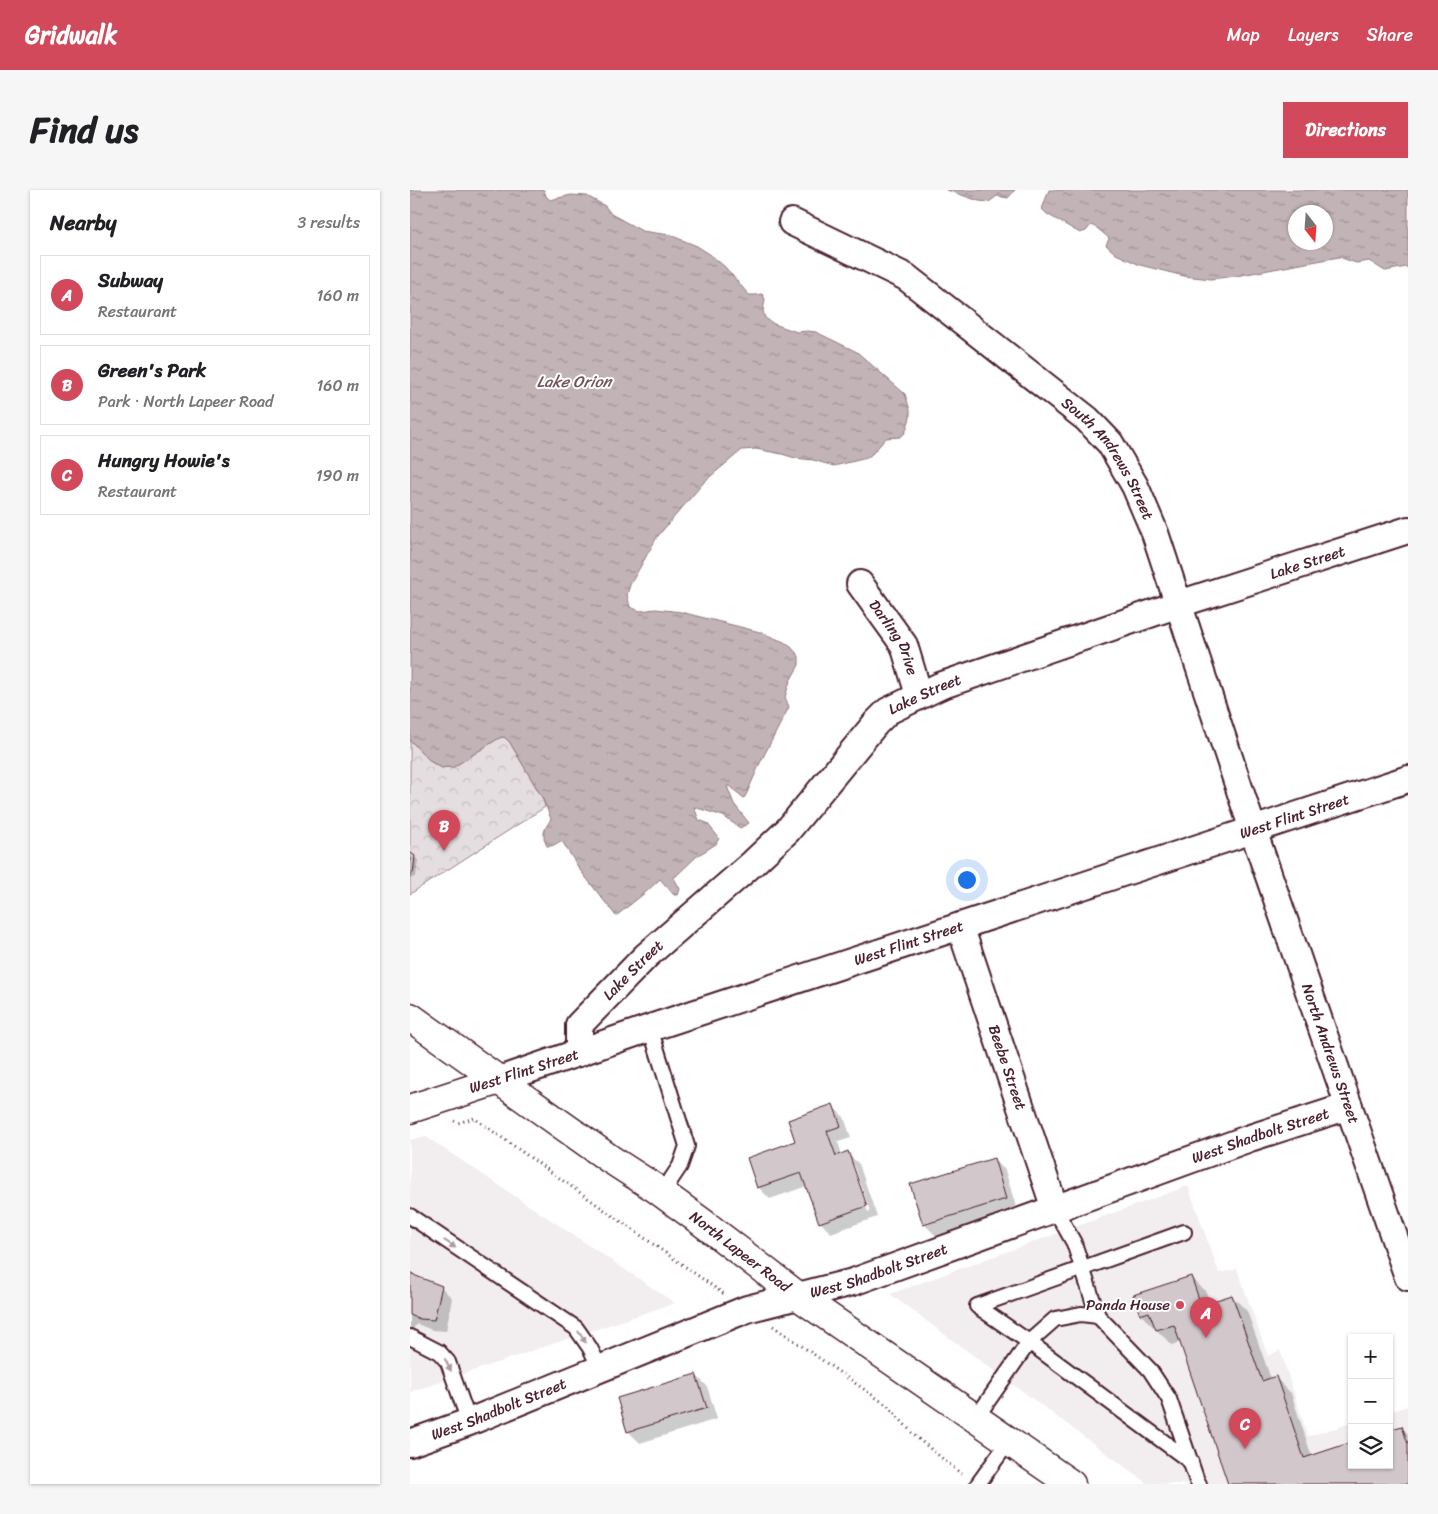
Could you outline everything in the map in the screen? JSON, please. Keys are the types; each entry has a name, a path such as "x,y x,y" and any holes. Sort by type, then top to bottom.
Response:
{"main road":[{"name":"North Lapeer Road","path":"410,1017 610,1159 703,1222 798,1296 1071,1484"},
{"name":"West Flint Street","path":"416,1107 499,1080"}],"street":[{"name":"South Andrews Street","path":"792,222 906,277 1087,419 1110,443 1135,486 1155,533 1253,830"},
{"name":"Lake Street","path":"579,1053 579,1025 646,956 788,830 888,711 940,686 1180,604 1408,530"},
{"name":"Darling Drive","path":"860,584 904,645 919,695"},
{"name":"West Flint Street","path":"499,1080 650,1028 1408,779"},
{"name":"North Andrews Street","path":"1253,830 1408,1277"},
{"name":"Beebe Street","path":"960,926 1055,1209"},
{"name":"West Shadbolt Street","path":"410,1443 469,1422 747,1309 853,1282 1250,1138 1350,1106"}],"lane":[{"path":"650,1028 687,1146 680,1166 662,1193"},
{"path":"1055,1209 1074,1243 1098,1316 1150,1370 1169,1399 1197,1481 1200,1484"},
{"path":"410,1216 576,1328 590,1348 600,1368"},
{"path":"1184,1232 977,1306 1029,1342 1191,1462"},
{"path":"976,1418 1029,1342 1055,1319 1081,1314 1098,1316"},
{"path":"410,1337 439,1352 448,1362 469,1422"},
{"path":"978,1484 1009,1441"}],"path":[{"path":"416,1107 458,1123 474,1118 888,1406 916,1438 964,1476"}],"shaded area":[{"path":"425,1136 675,1303 410,1392 410,1140"},
{"path":"1188,1186 1219,1273 1237,1269 1268,1356 1280,1350 1308,1436 1348,1424 1348,1469 1393,1469 1393,1411 1408,1406 1408,1484 1148,1484 890,1294"}],"green space":[{"path":"504,737 509,741 543,799 545,807 410,894 410,740 431,762 442,768 452,768 499,738"}],"water":[{"name":"Lake Orion","path":"410,190 544,190 550,200 571,195 587,196 605,206 611,214 642,231 670,235 697,246 711,255 725,267 749,295 762,294 765,299 763,311 765,318 774,324 797,332 816,332 857,352 905,394 910,410 910,418 905,433 900,437 886,438 867,458 834,466 756,449 742,450 705,481 657,537 630,585 627,595 630,607 640,611 656,609 681,612 760,632 791,647 799,656 799,665 790,681 785,697 789,707 746,795 744,798 727,786 734,804 749,823 740,828 723,816 694,807 699,820 707,823 719,838 716,844 697,856 674,878 680,889 678,895 674,895 660,879 616,916 580,870 562,841 552,846 547,846 544,832 551,819 543,799 509,741 504,737 499,738 452,768 442,768 431,762 410,740"},
{"path":"947,190 1015,190 1008,198 997,196 989,202 979,201"},
{"path":"1049,190 1408,190 1408,268 1385,271 1369,261 1356,263 1339,257 1236,276 1211,279 1184,276 1140,265 1116,254 1106,245 1109,238 1091,225 1086,231 1080,233 1047,214 1042,209"}],"building":[{"path":"410,852 415,856 413,873 410,874"},
{"path":"833,1104 841,1126 827,1131 836,1156 848,1151 867,1206 819,1223 801,1173 757,1188 747,1158 795,1141 788,1120"},
{"path":"994,1158 1006,1199 923,1225 910,1184"},
{"path":"410,1272 442,1286 434,1320 420,1319 410,1315"},
{"path":"1191,1276 1201,1305 1232,1295 1262,1381 1276,1376 1304,1458 1348,1443 1348,1469 1393,1469 1393,1429 1402,1426 1408,1444 1408,1484 1228,1484 1174,1325 1156,1330 1149,1312 1140,1315 1133,1295"},
{"path":"696,1374 707,1408 627,1432 617,1398"}],"place":[{"name":"Green's Park","path":"444,851"},
{"name":"Panda House","path":"1180,1305"},
{"name":"Subway","path":"1206,1338"},
{"name":"Hungry Howie's","path":"1245,1449"}]}
